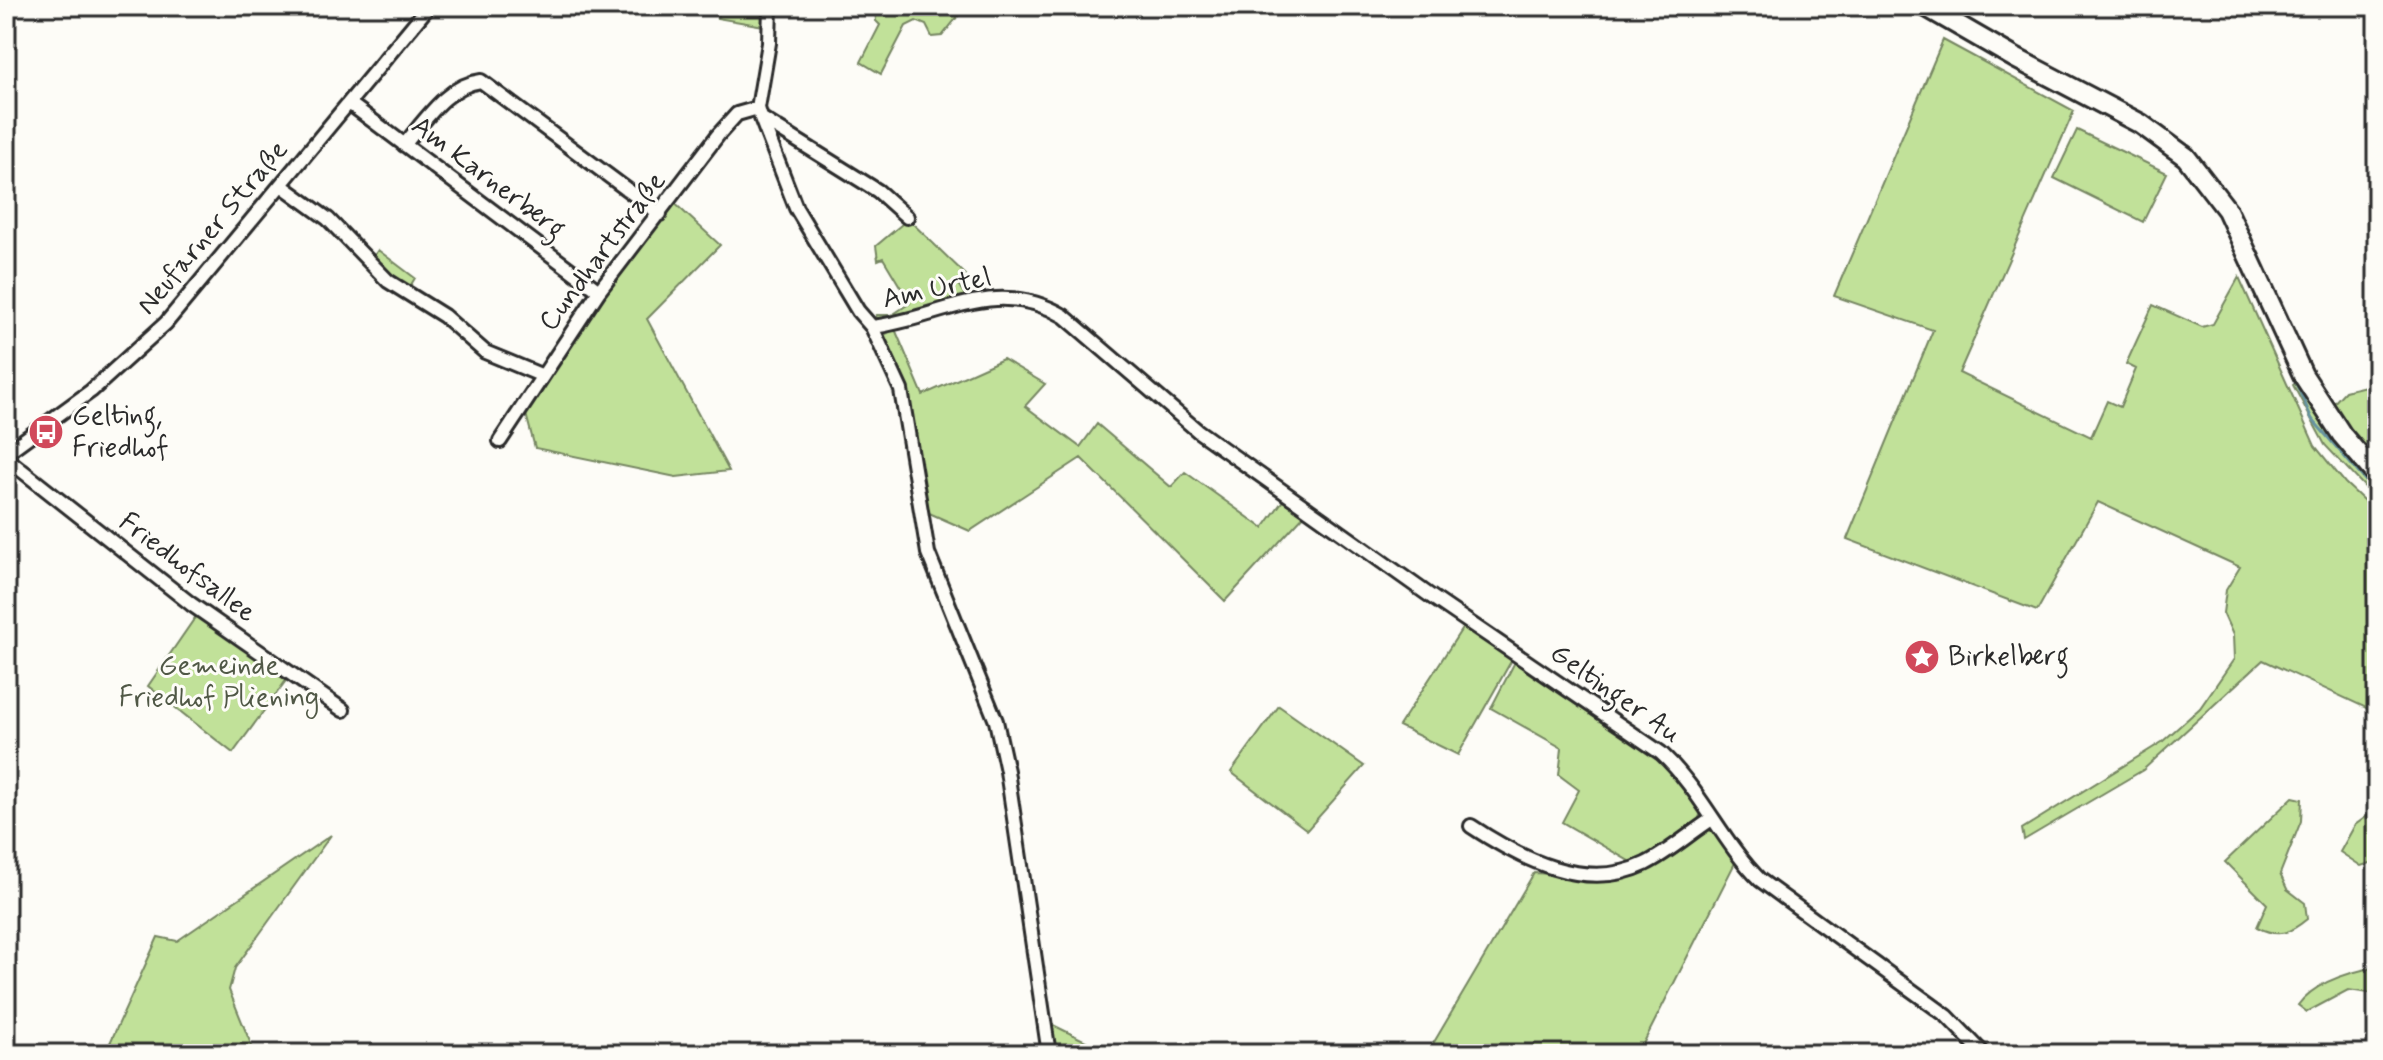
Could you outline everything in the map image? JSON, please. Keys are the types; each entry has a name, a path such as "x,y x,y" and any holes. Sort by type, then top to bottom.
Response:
{"main road":[{"path":"1925,6 2141,124 2186,157 2227,210 2303,375 2342,435 2377,476"}],"street":[{"name":"Neufarner Straße","path":"6,456 135,354 201,284 429,6"},
{"name":"Am Urtel","path":"770,6 769,43 760,113 774,160 796,208 858,311 872,327 973,300 1013,299 1040,304 1074,323 1178,416"},
{"path":"404,145 438,105 457,89 481,81 660,214"},
{"name":"Am Karnerberg","path":"349,103 599,291"},
{"name":"Cundhartstraße","path":"500,441 599,291 737,114 760,113"},
{"path":"760,113 878,191 907,217"},
{"path":"281,185 328,219 370,267 435,310 485,352 543,376"},
{"path":"872,327 901,390 928,553 996,721 1048,1029 1049,1054"},
{"name":"Geltinger Au","path":"1178,416 1429,595 1646,741 1687,780 1737,855 1768,887 1947,1016 1984,1054"},
{"name":"Friedhofsallee","path":"6,456 191,604 343,710"},
{"path":"1471,826 1515,855 1536,864 1609,873 1648,863 1712,819"}],"green space":[{"path":"763,6 764,26 717,18 720,10"},
{"path":"875,6 966,6 942,36 932,37 926,25 916,21 906,26 881,74 861,62 880,25 876,21"},
{"path":"1943,40 2074,111 1959,373 2091,437 2107,401 2120,407 2136,369 2126,364 2153,305 2202,327 2213,324 2239,277 2315,446 2345,483 2377,513 2377,713 2263,660 2143,770 2024,840 2022,829 2162,742 2200,708 2234,659 2233,635 2223,613 2226,590 2240,567 2098,502 2037,611 1847,539 1933,330 1834,296"},
{"path":"2077,130 2167,173 2143,222 2054,178"},
{"path":"670,199 720,245 647,319 729,471 676,477 535,448 526,414 534,399 580,322 649,237"},
{"path":"908,219 966,275 958,284 966,297 877,320 876,315 892,315 910,303 883,258 878,260 876,246"},
{"path":"378,250 415,278 409,288 390,279 370,261"},
{"path":"895,329 923,395 1003,359 1045,384 1025,406 1080,447 1097,424 1171,487 1185,472 1263,528 1284,499 1307,512 1225,601 1081,458 970,531 920,509 905,387 880,337"},
{"path":"2377,347 2377,460 2330,407 2345,391 2370,385"},
{"path":"2298,380 2377,483 2377,500 2325,445 2293,385"},
{"name":"Gemeinde Friedhof Pliening","path":"199,612 290,675 233,753 148,686"},
{"path":"1465,624 1514,656 1458,755 1399,726"},
{"path":"1517,658 1621,725 1646,745 1687,788 1701,813 1696,825 1636,865 1562,822 1579,790 1559,775 1562,748 1491,708"},
{"path":"1279,706 1364,766 1307,830 1231,772"},
{"path":"2293,797 2302,799 2301,821 2280,874 2287,889 2305,903 2307,919 2289,931 2277,933 2257,927 2267,904 2225,862"},
{"path":"2377,809 2377,861 2361,866 2340,852 2355,825"},
{"path":"1705,829 1715,832 1737,859 1638,1054 1427,1054 1534,873 1606,877"},
{"path":"331,835 235,968 229,990 255,1054 105,1054 158,937 177,941"},
{"path":"2377,967 2377,994 2348,990 2307,1012 2298,1005 2323,984"},
{"path":"1049,1023 1112,1054 1051,1054"}],"waterway":[{"path":"1910,6 1919,11"},
{"path":"2251,283 2312,419 2377,494"}],"place":[{"name":"Gelting, Friedhof","path":"46,432"},
{"name":"Birkelberg","path":"1922,657"}]}
